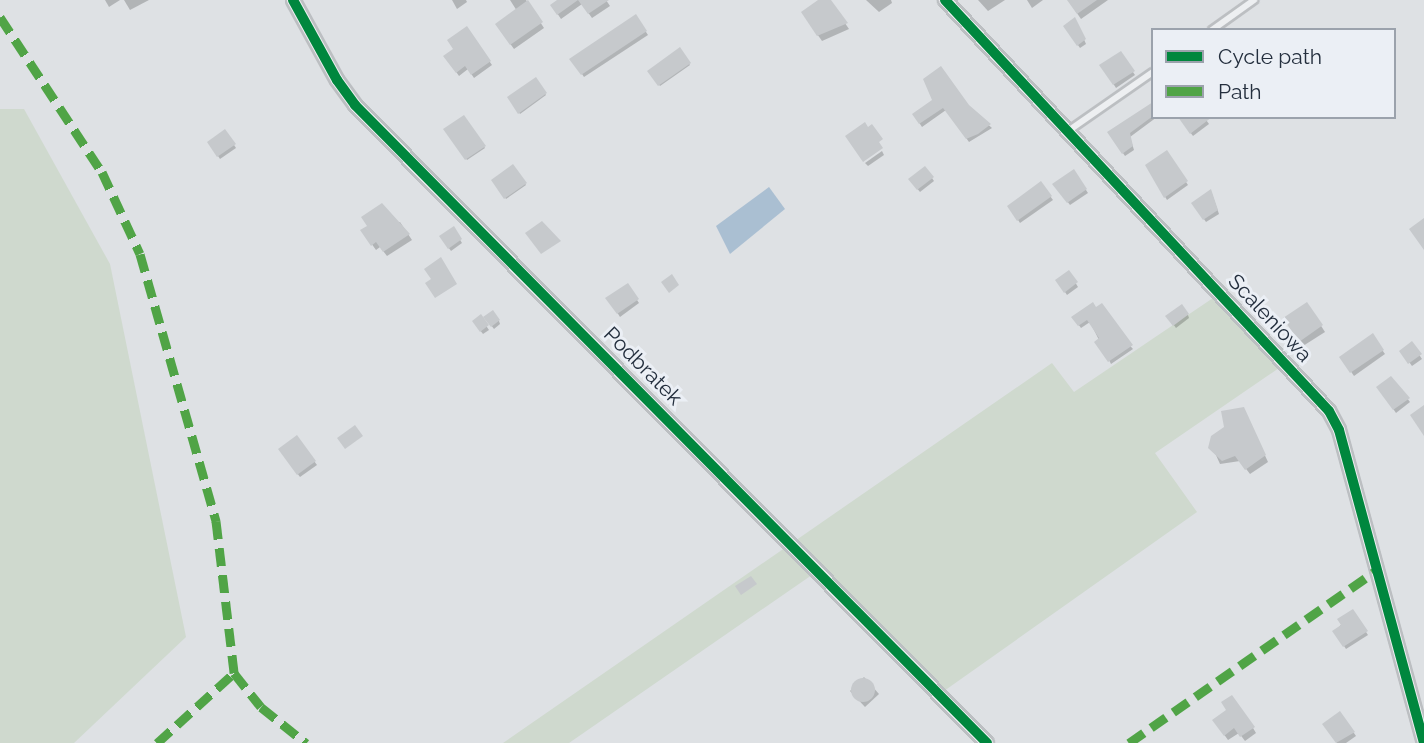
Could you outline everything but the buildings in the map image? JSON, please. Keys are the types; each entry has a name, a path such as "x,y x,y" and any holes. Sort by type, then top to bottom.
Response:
{"street":[{"name":"Podbratek","path":"293,0 337,80 355,105 987,743"},
{"name":"Scaleniowa","path":"945,0 1333,417 1424,743"}],"lane":[{"path":"1215,28 1254,0"},
{"path":"1069,131 1151,73"}],"shaded area":[{"path":"0,109 24,109 110,264 186,637 74,743 0,743"},
{"path":"1213,298 1279,368 1155,453 1197,512 944,691 822,568 569,743 503,743 1052,363 1074,392"}],"water":[{"path":"769,187 785,209 730,254 716,226"}],"marked path":[{"path":"0,17 102,172 140,254 216,521 234,673 261,707 306,743"},
{"path":"1129,743 1376,571"},
{"path":"157,743 234,673"}],"cycle path":[{"path":"293,0 337,80 355,105 987,743"},
{"path":"945,0 1329,411 1339,430 1424,743"}]}
